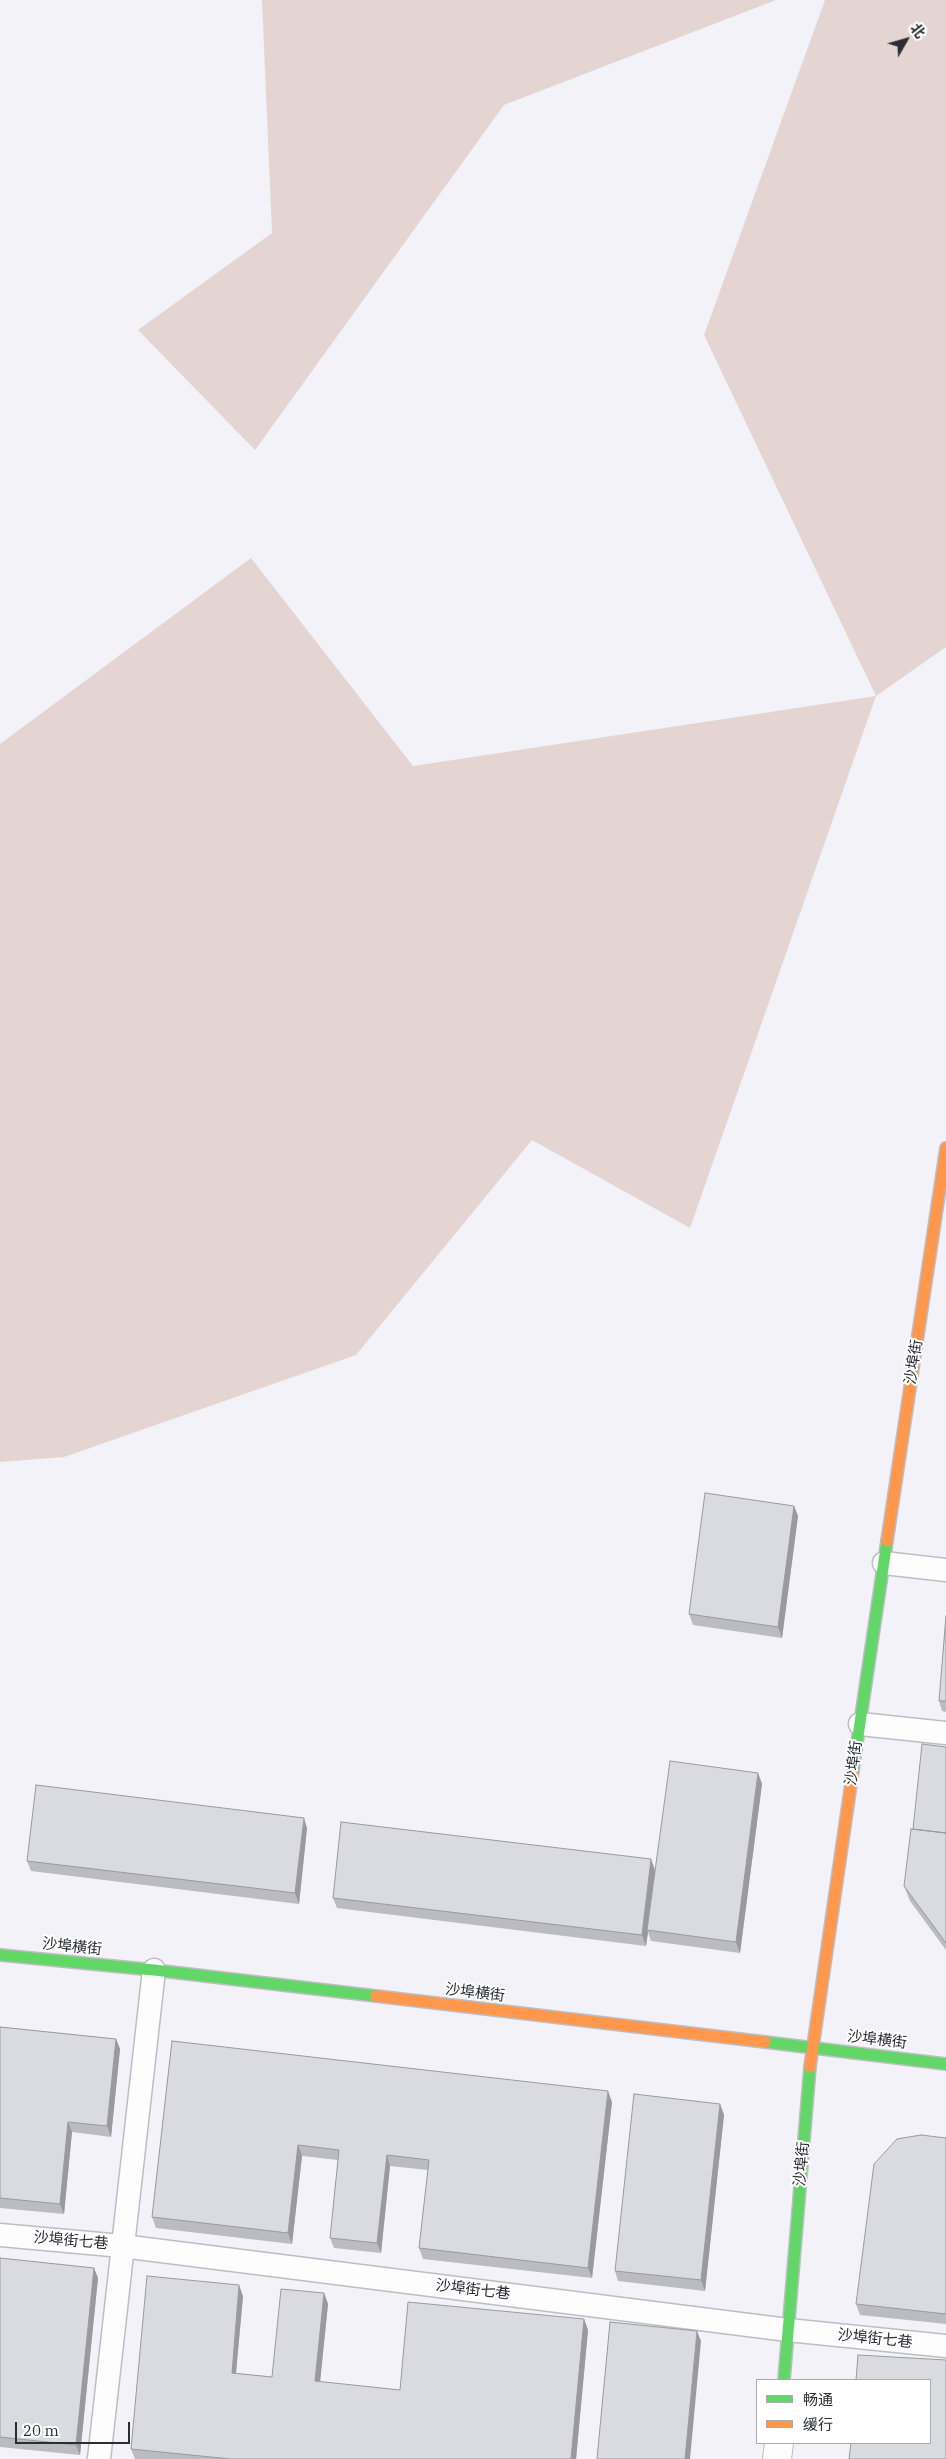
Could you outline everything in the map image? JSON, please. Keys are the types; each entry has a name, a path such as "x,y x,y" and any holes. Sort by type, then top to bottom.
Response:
{"street":[{"name":"沙埠街","path":"784,2379 812,2048 946,1148"},
{"name":"沙埠横街","path":"0,1955 154,1970 946,2064"},
{"path":"777,2459 778,2444"}],"lane":[{"path":"884,1563 946,1570"},
{"path":"860,1724 946,1733"},
{"path":"99,2459 154,1970"},
{"name":"沙埠街七巷","path":"0,2235 122,2246 788,2330 946,2346"}],"shaded area":[{"path":"262,0 776,0 504,105 255,450 138,330 272,233"},
{"path":"825,0 946,0 946,647 876,696 704,335"},
{"path":"251,558 413,766 876,696 690,1228 532,1140 356,1355 64,1457 0,1462 0,744"}],"building":[{"path":"705,1493 794,1506 778,1627 689,1614"},
{"path":"946,1616 946,1701 939,1701"},
{"path":"922,1744 946,1747 946,1833 913,1829"},
{"path":"670,1761 758,1773 736,1942 647,1930"},
{"path":"36,1785 304,1818 295,1893 27,1861"},
{"path":"341,1822 651,1859 642,1935 333,1898"},
{"path":"911,1829 946,1833 946,1943 904,1886"},
{"path":"0,2027 116,2039 107,2126 68,2122 60,2204 0,2198"},
{"path":"172,2041 608,2091 588,2268 419,2248 429,2160 387,2155 377,2243 330,2238 339,2150 298,2145 288,2233 152,2217"},
{"path":"634,2094 720,2104 701,2280 615,2271"},
{"path":"921,2135 946,2138 946,2314 856,2304 874,2164 897,2139"},
{"path":"0,2258 94,2268 76,2445 0,2437"},
{"path":"147,2276 239,2285 232,2373 272,2377 281,2289 324,2293 315,2381 400,2390 408,2302 584,2319 571,2459 231,2459 131,2449"},
{"path":"610,2322 697,2331 685,2459 597,2459"},
{"path":"858,2355 946,2360 946,2459 849,2459 851,2444 931,2444 931,2379 856,2379"}],"traffic: fast":[{"path":"853,1770 887,1541"},
{"path":"0,1955 154,1970 376,1996"},
{"path":"765,2042 946,2064"},
{"path":"784,2379 810,2067"}],"traffic: slow":[{"path":"887,1541 946,1148"},
{"path":"810,2067 853,1770"},
{"path":"376,1996 765,2042"}]}
